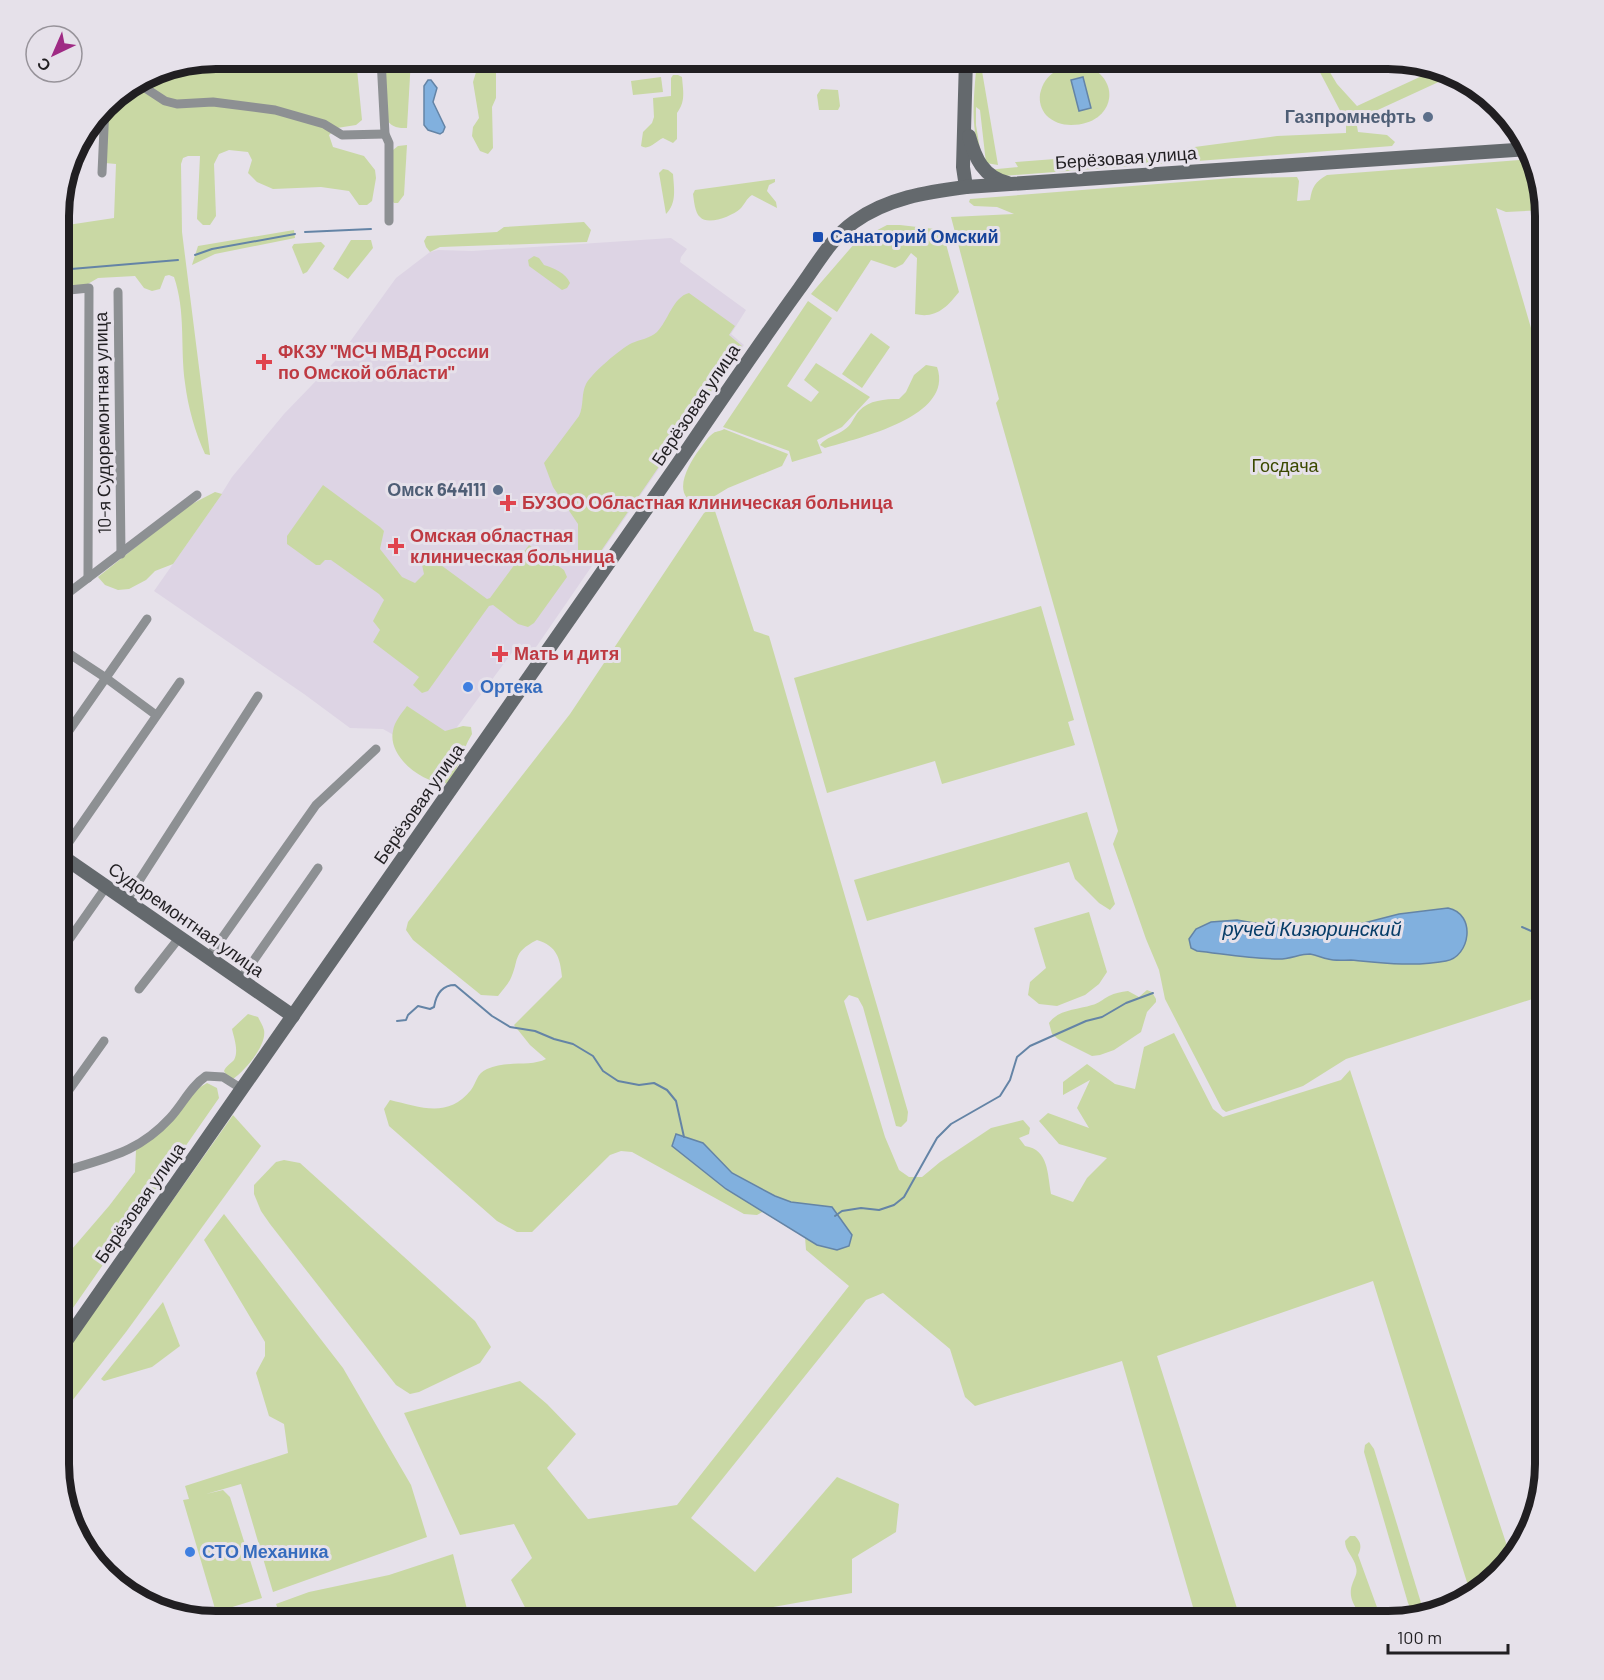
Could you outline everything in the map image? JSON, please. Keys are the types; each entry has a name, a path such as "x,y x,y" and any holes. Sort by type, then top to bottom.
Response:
{"main road":[{"path":"966,69 969,167 966,187"},
{"path":"966,69 963,167 966,187"},
{"path":"969,136 981,166 995,178 1013,184"},
{"name":"Берёзовая улица","path":"69,1336 677,465 761,341 832,242 851,223 900,199 926,192 966,187 1519,150"},
{"name":"Судоремонтная улица","path":"69,862 293,1016"}],"street":[{"path":"382,69 385,134 389,143 388,221"},
{"path":"145,88 165,101 177,104 213,102 275,110 324,124 342,135 385,134"},
{"path":"102,173 104,120"},
{"path":"69,290 89,288 88,578"},
{"name":"10-я Судоремонтная улица","path":"118,292 121,554"},
{"path":"69,592 197,495"},
{"path":"69,731 147,618"},
{"path":"69,654 156,715"},
{"path":"69,841 180,682"},
{"path":"126,901 258,696"},
{"path":"208,958 316,805 376,749"},
{"path":"240,980 318,868"},
{"path":"69,940 106,887"},
{"path":"139,989 179,938"},
{"path":"69,1090 104,1041"},
{"path":"69,1170 134,1148 167,1121 191,1089 206,1076 223,1077 242,1089"}],"shaded area":[{"name":"Омская областная клиническая больница","path":"671,238 687,249 680,262 746,310 731,334 744,345 532,653 519,643 429,765 399,738 383,729 350,728 154,591 232,477 284,414 339,357 396,278 430,252"}],"green space":[{"path":"206,69 357,69 362,120 356,125 337,128 329,135 333,147 364,156 375,170 372,201 367,205 359,205 349,191 321,187 273,189 257,182 248,173 252,160 248,152 229,150 219,154 214,164 216,216 210,225 203,225 197,219 200,156 183,158 181,164 182,232 210,455 205,454 201,446 188,401 180,303 174,277 165,276 160,289 152,291 144,288 135,276 98,278 86,285 69,287 69,225 114,218 116,164 105,163 107,117 134,94 168,77"},
{"path":"384,69 410,69 407,128 391,125 387,120"},
{"path":"477,69 496,71 496,98 492,107 493,148 488,154 480,151 472,136 473,127 479,118 473,82"},
{"path":"980,69 998,165 986,163 980,110 976,107 976,125 982,161 978,149 974,117 974,95 976,71"},
{"path":"1060,69 1093,69 1104,79 1109,89 1109,99 1105,109 1098,117 1086,123 1071,125 1058,123 1046,115 1040,103 1040,94 1046,80"},
{"path":"1318,69 1328,69 1337,84 1357,106 1426,74 1444,80 1356,120 1358,132 1387,135 1395,142 1392,146 1003,176 987,170 1018,167 1015,162 1172,150 1277,136 1346,133 1346,122"},
{"path":"673,75 682,77 683,91 682,104 677,113 677,139 673,143 663,138 650,146 641,146 643,132 652,123 654,117 653,98 671,96"},
{"path":"661,77 663,92 633,95 631,81"},
{"path":"821,89 838,90 840,106 838,110 819,110 817,95"},
{"path":"407,145 404,195 398,203 394,203 391,199 393,150 398,146"},
{"name":"Госдача","path":"1524,160 1532,187 1535,210 1506,212 1496,208 1535,342 1535,998 1346,1059 1303,1086 1226,1112 1222,1109 1165,999 1159,970 1113,844 1118,831 996,403 999,399 951,217 1014,214 997,207 974,206 969,202 970,199 1233,178 1297,177 1299,181 1297,201 1310,200 1315,185 1327,175"},
{"path":"663,169 673,174 674,185 672,205 666,214 659,173"},
{"path":"775,179 767,191 776,202 777,208 752,195 740,209 720,219 704,220 697,213 693,194 695,190"},
{"path":"584,222 591,230 587,242 440,247 430,252 424,241 427,236 497,232 504,227"},
{"path":"887,225 935,229 946,244 959,292 945,307 929,315 915,314 917,258 911,253 903,264 895,268 871,260 837,312 811,294 855,243 858,245 868,235"},
{"path":"294,230 295,238 215,254 192,265 198,246"},
{"path":"351,240 371,240 373,248 348,279 333,269"},
{"path":"321,242 325,246 307,272 303,274 292,247 294,244"},
{"path":"534,256 539,258 544,265 566,276 570,283 567,288 562,290 529,266 528,260"},
{"path":"689,293 735,326 729,335 742,346 592,564 578,554 578,524 553,487 544,463 579,416 584,388 589,379 627,346 657,332 679,299"},
{"path":"808,301 832,318 787,386 811,402 819,392 804,380 816,363 870,397 842,427 817,440 822,453 792,462 789,451 723,427"},
{"path":"871,333 890,347 862,388 842,374"},
{"path":"926,365 937,367 939,384 932,399 918,412 880,431 825,448 820,445 847,428 859,411 868,404 899,399 906,392 914,375"},
{"path":"724,429 788,454 782,466 728,488 700,505 685,496 683,488 686,472 708,438"},
{"path":"323,485 384,531 380,549 402,577 415,583 424,574 422,565 425,558 430,557 487,599 490,598 529,545 564,570 567,577 534,623 528,627 518,624 493,605 489,606 428,691 422,693 413,685 419,677 373,642 380,630 373,621 384,600 379,594 331,560 325,560 320,565 316,565 287,544 287,536"},
{"path":"215,492 222,494 173,564 155,571 146,580 129,589 118,590 105,585 98,577 186,507"},
{"path":"712,508 715,511 754,631 769,636 908,1112 907,1121 901,1127 896,1126 863,1007 858,998 849,995 844,1001 885,1137 899,1170 909,1177 922,1177 940,1162 991,1128 1023,1120 1030,1128 1029,1134 1019,1138 1025,1146 1033,1148 1043,1157 1051,1194 1073,1202 1087,1178 1107,1158 1059,1144 1039,1121 1048,1113 1089,1128 1077,1108 1090,1080 1063,1095 1063,1082 1087,1064 1115,1084 1135,1089 1144,1047 1174,1033 1213,1109 1223,1117 1341,1080 1350,1070 1508,1549 1478,1581 1468,1587 1373,1281 1157,1356 1238,1611 1194,1611 1122,1361 975,1406 965,1397 950,1349 883,1293 866,1300 691,1518 755,1572 837,1477 899,1504 896,1532 852,1559 852,1593 750,1611 527,1611 511,1580 532,1558 514,1524 460,1535 404,1413 520,1381 547,1404 576,1434 547,1468 588,1519 677,1505 849,1286 806,1250 805,1237 817,1245 829,1207 791,1202 775,1196 732,1173 703,1143 676,1134 672,1146 726,1189 764,1211 757,1215 744,1214 632,1152 621,1151 610,1155 532,1232 517,1232 497,1221 389,1126 384,1109 390,1100 433,1109 453,1105 471,1090 479,1076 487,1069 546,1059 530,1045 514,1025 562,977 560,964 553,949 537,940 529,945 520,953 510,980 498,996 481,995 413,940 406,930 408,922 570,714 704,513"},
{"path":"1041,606 1074,720 1068,722 1075,745 942,784 935,761 827,793 794,678"},
{"path":"407,706 445,731 463,726 471,727 472,734 449,783 439,783 419,775 402,760 396,751 393,741 394,728"},
{"path":"1087,812 1115,904 1110,910 1099,903 1075,879 1069,862 867,921 854,880"},
{"path":"1089,912 1107,972 1099,984 1085,995 1057,1006 1039,1004 1028,995 1030,982 1046,968 1034,928"},
{"path":"1147,990 1152,992 1156,1002 1147,1012 1141,1032 1114,1050 1092,1056 1052,1034 1049,1023 1063,1012 1094,1004 1116,993 1128,991 1139,997"},
{"path":"248,1014 258,1017 264,1030 262,1043 243,1070 233,1079 229,1079 224,1071 234,1060 236,1053 232,1029"},
{"path":"207,1083 217,1088 219,1098 69,1314 69,1253 135,1172 136,1150 197,1089"},
{"path":"233,1115 261,1146 126,1332 69,1405 69,1347"},
{"path":"284,1160 300,1163 475,1321 491,1347 480,1363 419,1392 410,1394 396,1385 261,1211 254,1194 254,1185 276,1162"},
{"path":"224,1214 343,1368 411,1485 427,1537 273,1592 241,1484 206,1494 223,1490 230,1497 262,1598 216,1611 183,1500 189,1499 185,1486 288,1453 284,1424 269,1416 256,1373 265,1356 265,1342 204,1240"},
{"path":"163,1302 180,1346 152,1367 104,1381 101,1379"},
{"path":"1369,1442 1374,1449 1422,1607 1411,1609 1408,1603 1364,1452 1365,1445"},
{"path":"1350,1536 1355,1536 1360,1543 1358,1555 1378,1611 1358,1611 1352,1600 1351,1590 1356,1569 1345,1541"},
{"path":"453,1554 467,1611 278,1611 276,1604 309,1592 389,1575"}],"water":[{"path":"1083,77 1091,108 1079,111 1071,80"},
{"path":"428,80 431,80 437,88 433,102 445,127 440,134 428,130 424,125 424,86"},
{"path":"1448,908 1463,918 1467,935 1465,944 1454,958 1434,963 1398,964 1333,960 1310,954 1283,959 1248,957 1197,951 1191,948 1189,939 1196,929 1211,922 1237,920 1277,927 1297,936 1317,935 1399,914"},
{"path":"676,1134 703,1143 732,1173 775,1196 791,1202 832,1207 852,1235 849,1246 837,1250 817,1245 726,1189 672,1146"}],"waterway":[{"path":"305,232 371,229"},
{"path":"195,255 212,249 295,234"},
{"path":"69,269 178,260"},
{"name":"ручей Кизюринский","path":"1522,927 1535,933"},
{"name":"ручей Кизюринский","path":"397,1021 406,1020 418,1006 430,1009 434,1007 440,992 450,985 455,985 492,1016 510,1027 535,1031 573,1044 593,1056 603,1071 618,1081 639,1085 654,1083 667,1090 676,1101 684,1137"},
{"name":"ручей Кизюринский","path":"835,1216 842,1211 861,1208 879,1210 894,1205 904,1197 937,1138 951,1124 1000,1096 1010,1080 1017,1057 1030,1046 1086,1021 1102,1017 1126,1003 1153,993"}],"place":[{"name":"Газпромнефть","path":"1428,117"},
{"name":"Санаторий Омский","path":"818,237"},
{"name":"ФКЗУ \"МСЧ МВД России по Омской области\"","path":"264,362"},
{"name":"Омск 644111","path":"498,490"},
{"name":"БУЗОО Областная клиническая больница","path":"508,503"},
{"name":"Омская областная клиническая больница","path":"396,546"},
{"name":"Мать и дитя","path":"500,654"},
{"name":"Ортека","path":"468,687"},
{"name":"СТО Механика","path":"190,1552"}]}
